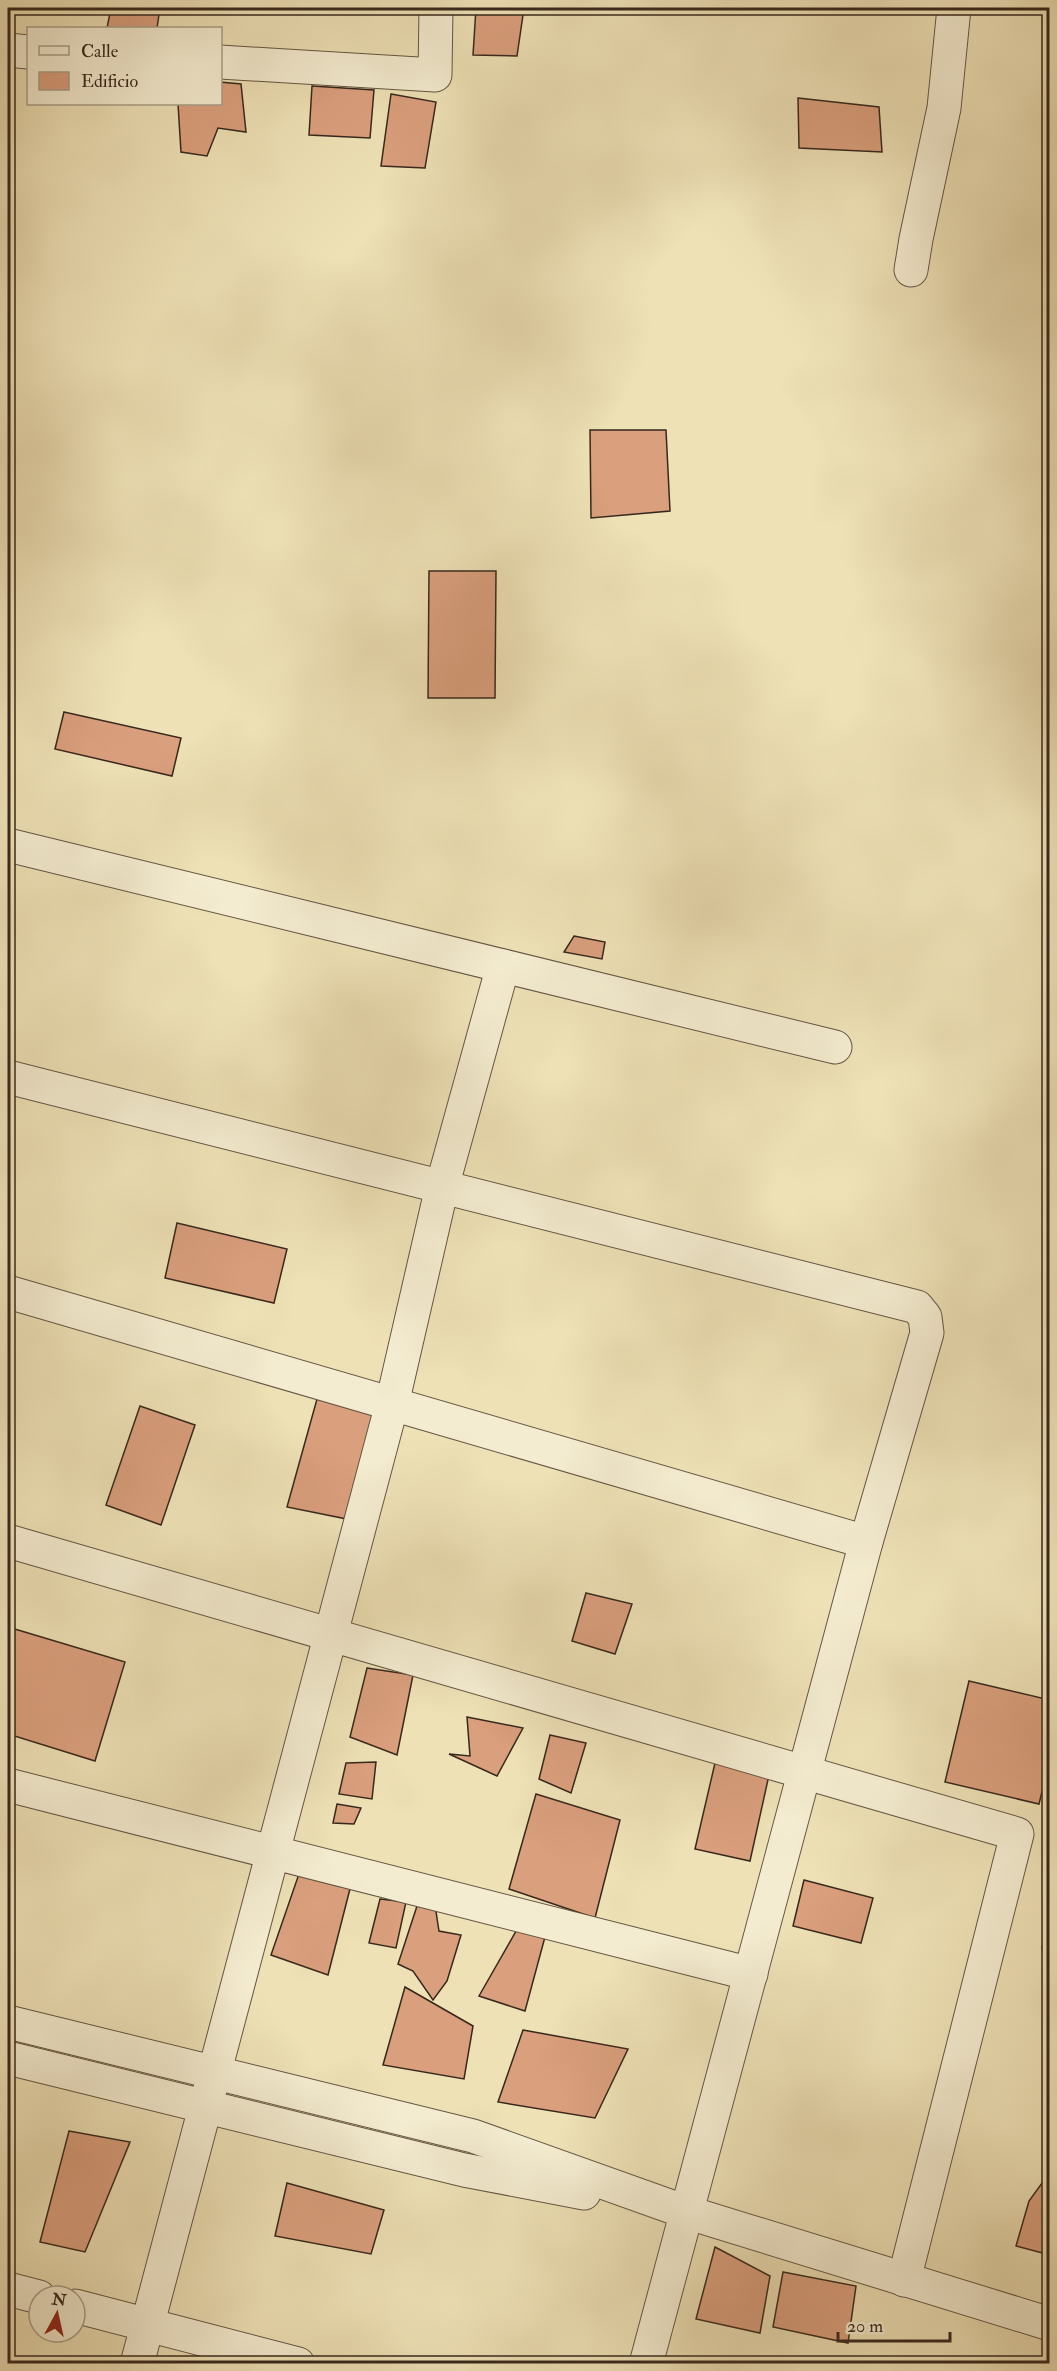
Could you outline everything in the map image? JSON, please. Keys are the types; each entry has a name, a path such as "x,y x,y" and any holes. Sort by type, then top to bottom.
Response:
{"street":[{"path":"222,62 435,75 436,8"},
{"path":"911,270 944,108 954,8"},
{"path":"8,50 27,52"},
{"path":"8,845 835,1047"},
{"path":"138,2364 329,1634 392,1404 442,1186 503,966"},
{"path":"8,1077 917,1307 926,1317 927,1333 866,1542 646,2364"},
{"path":"8,1292 866,1542"},
{"path":"8,1541 1017,1834 904,2280"},
{"path":"8,1785 751,1974"},
{"path":"8,2022 473,2136 686,2212 1050,2324"},
{"path":"8,2058 464,2170 686,2212"},
{"path":"8,2289 27,2294"},
{"path":"87,2309 298,2364"}],"building":[{"path":"111,8 160,8 157,27 107,27"},
{"path":"476,8 524,8 517,56 473,55"},
{"path":"222,82 241,84 246,132 218,128 207,156 181,152 178,105 222,105"},
{"path":"312,86 374,90 370,138 309,135"},
{"path":"391,94 436,102 425,168 381,166"},
{"path":"798,98 879,107 882,152 799,148"},
{"path":"590,430 666,430 670,511 591,518"},
{"path":"429,571 496,571 495,698 428,698"},
{"path":"64,712 181,738 172,776 55,749"},
{"path":"574,936 605,942 602,959 564,952"},
{"path":"177,1223 287,1249 274,1303 165,1278"},
{"path":"317,1399 374,1409 347,1519 287,1507"},
{"path":"140,1406 195,1425 161,1525 106,1505"},
{"path":"586,1593 632,1604 615,1654 572,1641"},
{"path":"8,1627 125,1662 95,1761 8,1734"},
{"path":"367,1668 413,1675 397,1755 350,1737"},
{"path":"969,1681 1050,1700 1050,1759 1039,1804 945,1782"},
{"path":"467,1717 523,1728 497,1776 449,1754 470,1756"},
{"path":"550,1735 586,1743 571,1793 539,1779"},
{"path":"376,1762 372,1799 339,1794 346,1763"},
{"path":"715,1763 769,1775 750,1861 695,1849"},
{"path":"536,1794 620,1820 595,1918 509,1889"},
{"path":"337,1804 361,1808 354,1824 333,1823"},
{"path":"301,1868 353,1877 328,1975 271,1955"},
{"path":"804,1880 873,1898 861,1943 793,1926"},
{"path":"380,1899 406,1902 396,1948 369,1943"},
{"path":"435,1905 439,1931 461,1935 447,1981 433,2000 413,1971 398,1964 417,1906"},
{"path":"519,1926 545,1937 525,2011 479,1996"},
{"path":"1050,1946 1050,1988 1042,1947"},
{"path":"405,1987 473,2026 464,2079 383,2065"},
{"path":"523,2030 628,2049 595,2118 498,2102"},
{"path":"69,2131 130,2142 85,2252 40,2242"},
{"path":"1050,2172 1050,2255 1016,2246 1029,2201"},
{"path":"287,2183 384,2210 371,2254 275,2236"},
{"path":"715,2247 770,2276 760,2333 696,2319"},
{"path":"783,2272 856,2286 848,2343 773,2327"}]}
